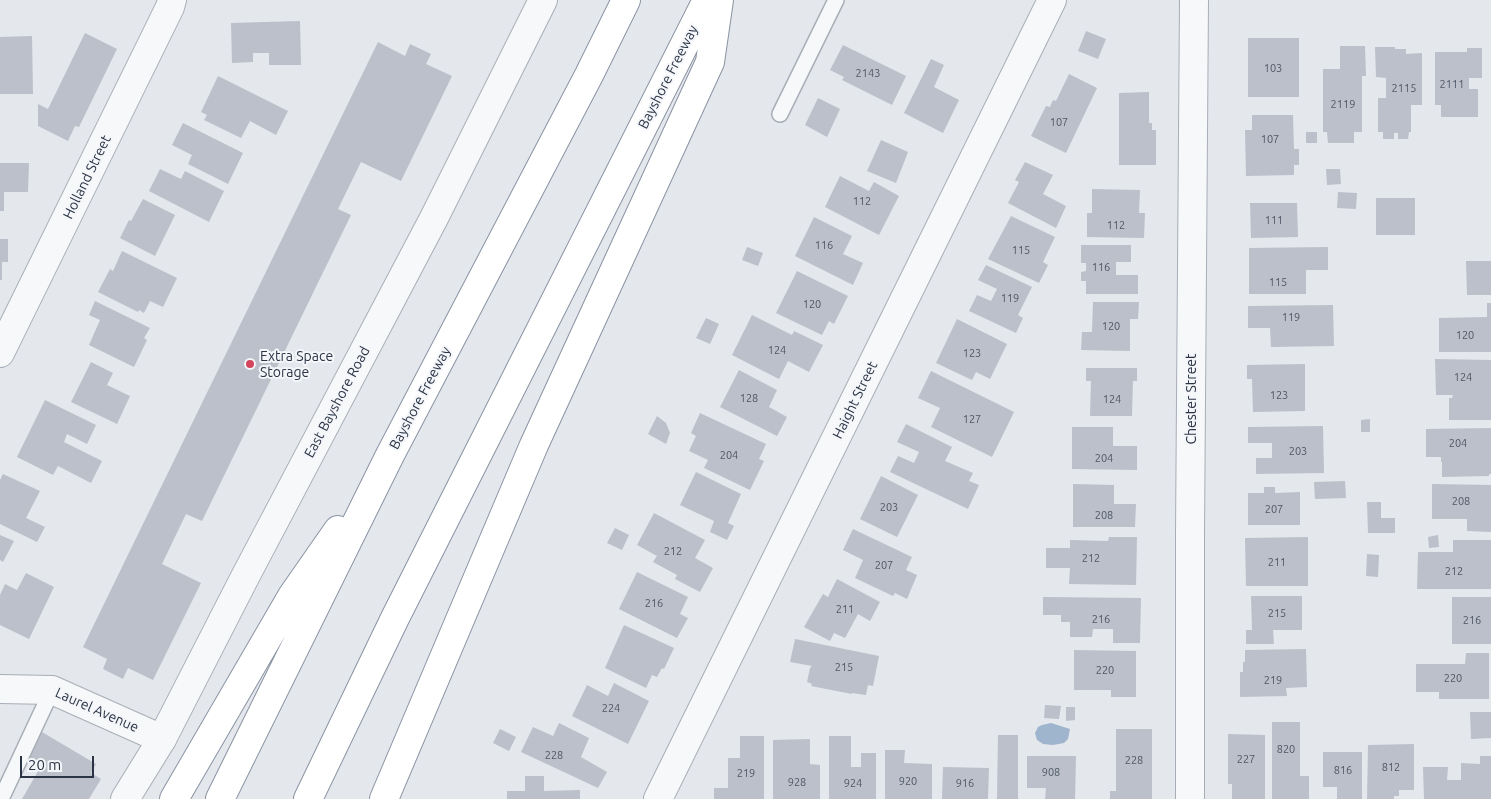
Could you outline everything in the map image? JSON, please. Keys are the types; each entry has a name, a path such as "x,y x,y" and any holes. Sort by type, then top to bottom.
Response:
{"highway":[{"name":"Bayshore Freeway","path":"220,799 390,455 589,75 626,0"},
{"name":"Bayshore Freeway","path":"308,799 395,618 707,0"},
{"path":"384,799 534,445 710,62 719,0"},
{"path":"174,799 292,596 390,455"}],"street":[{"name":"Holland Street","path":"3,341 172,0"},
{"name":"East Bayshore Road","path":"125,799 162,740 434,218 542,0"},
{"name":"Haight Street","path":"658,799 1052,0"},
{"name":"Chester Street","path":"1190,799 1194,0"},
{"name":"Laurel Avenue","path":"0,689 52,690 162,740"}],"lane":[{"path":"780,114 836,0"},
{"path":"2,799 52,690"}],"water":[{"path":"1051,723 1070,729 1068,739 1064,743 1043,744 1037,740 1035,733 1038,727"}],"building":[{"path":"300,21 301,65 269,65 269,53 253,53 253,62 232,63 231,23"},
{"path":"1086,31 1106,39 1098,59 1078,51"},
{"path":"85,33 117,49 79,127 75,126 68,141 38,126 38,104 48,109"},
{"path":"32,36 33,94 0,94 0,37"},
{"path":"1248,38 1299,38 1299,97 1248,97"},
{"name":"Extra Space Storage","path":"378,42 405,56 410,44 431,54 426,64 452,76 401,181 361,162 338,209 351,215 202,521 186,514 162,564 201,583 153,680 128,668 123,679 103,669 107,659 83,647"},
{"path":"843,45 906,76 892,105 842,80 844,77 830,70"},
{"path":"1340,46 1365,46 1366,76 1362,76 1362,132 1354,132 1354,143 1328,143 1327,132 1323,132 1323,69 1340,69"},
{"path":"1375,47 1406,49 1406,54 1422,53 1422,105 1411,105 1411,132 1409,132 1408,139 1398,139 1398,133 1394,133 1394,139 1383,139 1383,132 1378,132 1378,98 1386,98 1386,78 1376,77"},
{"path":"1467,48 1482,48 1482,78 1469,78 1469,89 1478,89 1478,117 1441,117 1441,105 1435,105 1435,52 1467,52"},
{"path":"931,59 944,65 934,87 959,100 943,133 904,113"},
{"path":"1069,74 1097,88 1066,153 1031,136 1046,106 1050,107 1053,100 1056,101"},
{"path":"218,76 288,111 276,135 250,121 241,138 204,120 207,115 201,112"},
{"path":"1149,92 1149,123 1152,123 1152,130 1156,130 1156,165 1119,165 1119,93"},
{"path":"818,98 840,109 827,137 805,125"},
{"path":"1252,115 1293,115 1294,149 1299,149 1299,165 1294,165 1294,175 1246,176 1245,130 1252,130"},
{"path":"183,123 243,153 228,184 188,164 192,155 172,145"},
{"path":"1306,132 1317,132 1317,143 1306,143"},
{"path":"881,140 908,152 896,183 867,171"},
{"path":"1025,162 1053,175 1043,194 1066,206 1056,228 1008,203 1019,182 1015,180"},
{"path":"0,163 29,163 28,192 4,192 4,211 0,211"},
{"path":"160,169 181,179 185,171 224,191 209,222 149,191"},
{"path":"1326,169 1340,169 1341,184 1327,185"},
{"path":"840,176 869,191 874,182 899,196 879,235 825,207"},
{"path":"1092,189 1140,190 1139,213 1145,213 1144,238 1087,237 1087,213 1092,213"},
{"path":"1338,192 1357,193 1356,209 1337,208"},
{"path":"1376,198 1415,198 1415,235 1376,235"},
{"path":"143,199 175,215 155,256 120,238"},
{"path":"1250,203 1297,203 1298,237 1251,238"},
{"path":"1011,216 1055,237 1043,262 1048,265 1039,283 988,259"},
{"path":"814,217 852,236 843,254 863,263 853,285 795,256"},
{"path":"0,239 8,239 8,262 2,262 2,280 0,280"},
{"path":"1081,245 1131,245 1131,262 1116,262 1116,275 1138,275 1138,294 1086,294 1086,281 1081,281 1081,272 1086,271 1086,263 1081,263"},
{"path":"747,247 763,253 758,266 742,260"},
{"path":"1328,247 1328,270 1306,270 1306,294 1249,294 1249,248"},
{"path":"122,251 177,278 163,307 150,301 144,313 139,310 138,312 98,292 110,269 113,271"},
{"path":"1466,261 1491,261 1491,295 1467,295"},
{"path":"986,265 1032,287 1018,315 1023,318 1016,333 969,311 977,295 991,301 997,289 978,280"},
{"path":"797,271 848,296 834,324 829,321 822,335 776,313"},
{"path":"95,301 150,328 144,338 147,340 134,367 89,345 100,320 89,315"},
{"path":"1093,302 1139,302 1138,319 1130,319 1130,351 1081,350 1082,332 1092,332"},
{"path":"1487,303 1491,303 1491,352 1439,352 1439,318 1487,317"},
{"path":"1333,305 1334,346 1271,347 1270,328 1248,328 1248,306"},
{"path":"752,315 792,335 794,331 823,345 809,372 788,361 779,379 732,355"},
{"path":"706,318 719,324 710,344 696,338"},
{"path":"957,319 1007,344 990,379 976,372 972,380 936,363"},
{"path":"1435,359 1491,360 1491,420 1449,420 1449,398 1452,398 1453,395 1436,395"},
{"path":"91,362 113,373 107,385 130,396 117,424 71,402"},
{"path":"1305,364 1305,411 1253,412 1252,379 1247,379 1247,365"},
{"path":"1086,368 1137,368 1137,381 1133,381 1132,416 1090,416 1091,381 1086,381"},
{"path":"739,370 777,390 769,407 787,417 777,436 720,407"},
{"path":"931,371 1014,412 992,457 931,427 940,408 918,398"},
{"path":"45,400 96,425 87,444 67,434 64,442 102,461 91,483 58,466 53,475 17,457"},
{"path":"700,413 766,444 759,459 764,461 750,490 704,468 708,460 689,451 696,436 691,433"},
{"path":"657,416 666,423 670,433 666,444 648,434"},
{"path":"1370,419 1370,432 1361,432 1361,420"},
{"path":"906,424 952,447 945,461 973,473 969,481 979,485 968,509 890,472 898,456 914,463 919,452 897,442"},
{"path":"1323,426 1324,473 1256,474 1256,458 1272,458 1272,443 1248,443 1248,427"},
{"path":"1072,427 1113,427 1113,446 1137,446 1137,470 1072,469"},
{"path":"1491,428 1491,474 1489,476 1442,477 1441,457 1426,457 1426,429"},
{"path":"696,472 741,494 728,523 734,526 727,540 710,532 714,521 680,505"},
{"path":"3,474 40,491 26,518 45,527 37,542 0,524 0,480"},
{"path":"881,476 918,495 897,537 860,519"},
{"path":"1345,481 1346,498 1315,499 1314,482"},
{"path":"1073,484 1114,485 1114,504 1136,504 1135,527 1073,527"},
{"path":"1432,484 1491,485 1491,532 1467,531 1467,519 1432,519"},
{"path":"1264,487 1275,487 1275,493 1300,492 1300,525 1248,525 1248,493 1264,493"},
{"path":"1367,502 1381,502 1381,518 1395,518 1395,533 1368,533"},
{"path":"654,513 705,540 695,558 713,568 700,592 675,579 677,575 653,562 657,556 637,545"},
{"path":"615,528 629,535 622,550 607,543"},
{"path":"853,529 912,557 906,570 917,575 907,599 895,593 893,596 855,578 863,560 843,550"},
{"path":"0,535 14,541 3,562 0,560"},
{"path":"1438,535 1439,547 1429,548 1428,537"},
{"path":"1109,537 1137,537 1136,585 1069,584 1070,568 1046,568 1046,548 1070,548 1070,540 1108,541"},
{"path":"1308,537 1308,586 1246,586 1245,538"},
{"path":"1453,540 1491,540 1491,589 1417,589 1418,552 1453,552"},
{"path":"1367,554 1379,555 1378,577 1366,576"},
{"path":"637,572 688,597 680,614 688,618 677,638 619,609"},
{"path":"26,573 54,587 29,639 0,625 0,595 5,584 17,590"},
{"path":"837,579 880,602 870,621 858,614 845,638 834,633 830,641 804,627 823,594 828,597"},
{"path":"1251,596 1302,596 1302,630 1273,630 1274,644 1246,644 1246,630 1252,630"},
{"path":"1043,597 1141,598 1140,643 1113,643 1113,629 1093,629 1092,637 1070,637 1070,622 1061,622 1061,615 1043,615"},
{"path":"1452,597 1491,597 1491,644 1452,644"},
{"path":"624,625 674,648 664,669 662,668 657,677 652,675 646,688 605,668"},
{"path":"795,639 879,656 873,686 868,685 866,695 811,686 812,684 807,682 812,666 790,662"},
{"path":"1306,649 1307,687 1286,688 1287,696 1240,697 1240,672 1243,672 1245,650"},
{"path":"1074,650 1136,651 1136,697 1111,697 1111,690 1074,690"},
{"path":"1466,653 1489,653 1489,699 1439,699 1439,692 1416,692 1416,664 1465,664"},
{"path":"614,683 649,701 628,744 572,716 587,685 608,696"},
{"path":"1045,705 1061,706 1059,719 1044,718"},
{"path":"1066,707 1075,707 1075,720 1066,721"},
{"path":"1470,712 1491,712 1491,738 1471,739"},
{"path":"1272,722 1300,722 1300,776 1309,776 1309,799 1272,799"},
{"path":"559,723 589,738 581,757 607,772 598,788 521,752 533,727 553,736"},
{"path":"500,729 516,737 509,751 493,743"},
{"path":"1116,729 1152,729 1152,799 1110,799 1110,791 1116,791"},
{"path":"42,732 96,764 91,773 101,779 89,799 22,799 41,766 26,757"},
{"path":"1228,734 1265,735 1265,799 1232,799 1232,784 1228,784"},
{"path":"998,735 1018,735 1018,799 997,799"},
{"path":"740,736 764,736 764,799 714,799 714,788 728,788 728,758 740,758"},
{"path":"829,736 851,736 851,767 861,767 861,753 876,753 876,799 829,799"},
{"path":"810,739 810,764 820,765 820,799 773,799 773,740"},
{"path":"1414,744 1414,790 1399,790 1399,796 1394,796 1394,799 1367,799 1368,745"},
{"path":"885,750 905,750 904,763 932,764 932,799 885,799"},
{"path":"1323,752 1362,752 1362,799 1337,799 1337,787 1323,787"},
{"path":"1027,756 1076,756 1075,799 1045,799 1046,788 1027,788"},
{"path":"1480,756 1491,756 1491,799 1424,799 1423,767 1448,767 1447,780 1461,780 1461,763 1480,764"},
{"path":"943,767 989,768 988,799 942,799"},
{"path":"525,776 544,776 544,791 580,790 580,799 507,799 507,791 525,791"}],"place":[{"name":"Extra Space Storage","path":"250,364"}]}
